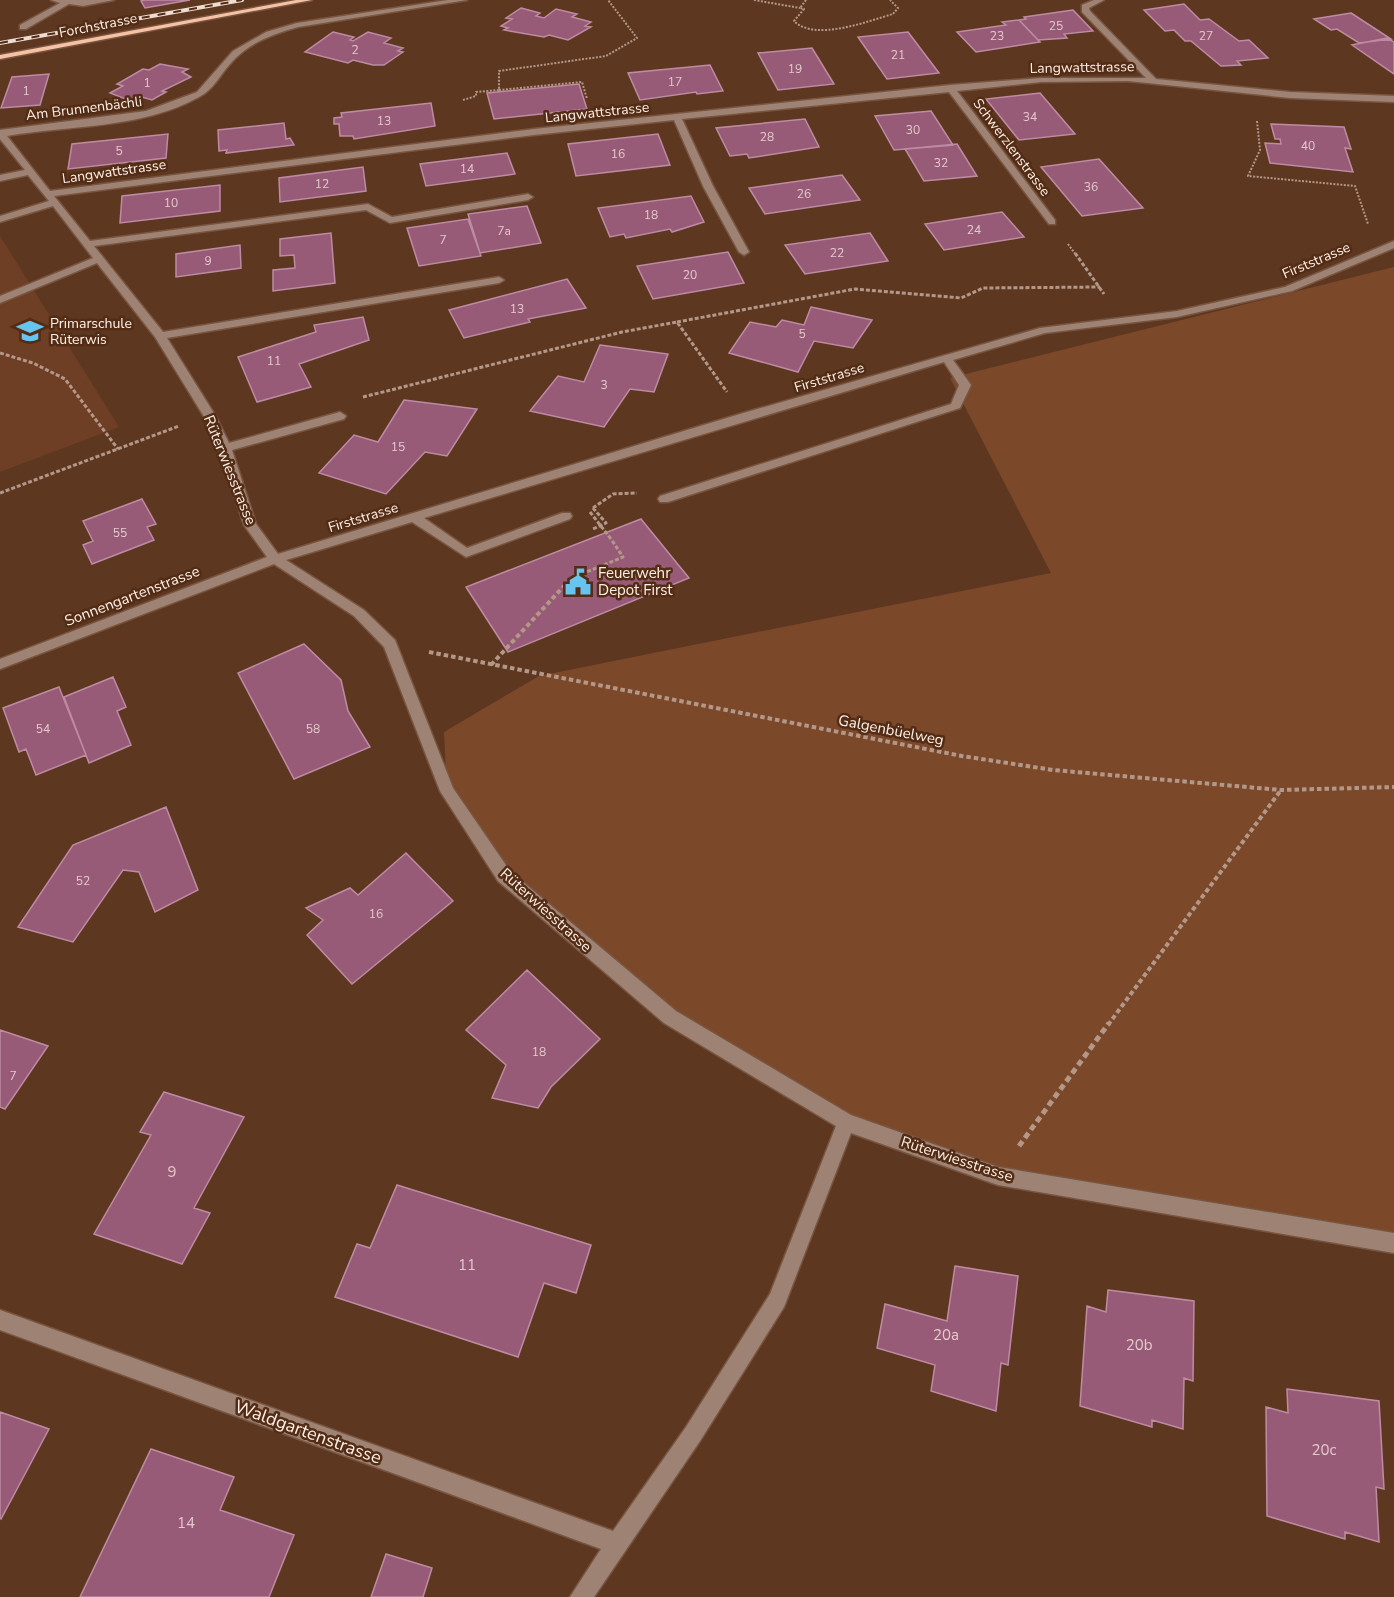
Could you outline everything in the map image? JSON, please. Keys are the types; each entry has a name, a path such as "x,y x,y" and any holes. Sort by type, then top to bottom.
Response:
{"main road":[{"name":"Forchstrasse","path":"0,57 308,0"}],"street":[{"path":"55,0 66,3 110,0"},
{"name":"Am Brunnenbächli","path":"0,134 30,128 125,119 170,108 205,89 228,61 246,45 276,31 297,25 463,0"},
{"name":"Langwattstrasse","path":"1100,0 1085,7 1086,12 1152,80"},
{"path":"23,27 66,3"},
{"name":"Langwattstrasse","path":"0,219 50,199 96,186 591,126 1041,80 1152,80 1341,98 1394,99"},
{"name":"Schwerzlenstrasse","path":"950,88 1052,222"},
{"path":"677,117 708,186 744,252"},
{"name":"Rüterwiesstrasse","path":"0,134 160,336 209,415 225,448 250,525 275,559 359,613 390,644 447,791 504,876 670,1017 846,1122 998,1176 1394,1243"},
{"path":"0,178 29,172"},
{"path":"87,244 368,207 390,220 528,197"},
{"name":"Firststrasse","path":"275,559 744,417 1044,330 1177,314 1288,290 1394,244"},
{"path":"0,300 98,259"},
{"path":"160,336 499,280"},
{"path":"664,499 956,406 965,385 946,357"},
{"path":"225,448 340,416"},
{"path":"414,518 466,553 566,516"},
{"name":"Sonnengartenstrasse","path":"0,664 275,559"},
{"path":"581,1597 693,1434 777,1300 846,1122"},
{"name":"Waldgartenstrasse","path":"0,1320 616,1544"}],"path":[{"path":"499,90 499,71 606,56 637,38 608,0"},
{"path":"754,0 804,9 794,21 796,25 816,31 893,14 898,8 890,0"},
{"path":"800,8 806,0"},
{"path":"463,100 476,96 476,92 582,82 590,106 587,117 591,126"},
{"path":"1255,91 1260,150 1248,176 1355,186 1378,250"},
{"path":"1052,222 1100,287 1118,320"},
{"path":"340,416 345,402 621,332 855,289 961,298 983,288 1100,287"},
{"path":"678,322 744,417"},
{"path":"0,353 33,363 65,379 118,449"},
{"path":"0,493 209,415"},
{"path":"594,500 626,490 664,499"},
{"path":"591,510 599,500"},
{"path":"591,510 606,523"},
{"path":"490,666 573,578 623,556 591,510"},
{"name":"Galgenbüelweg","path":"390,644 490,666 985,760 1053,770 1281,790 1394,787"},
{"path":"998,1176 1281,790"}],"shaded area":[{"name":"Primarschule Rüterwis","path":"0,236 119,427 0,472"},
{"path":"1394,267 1394,1243 998,1176 846,1122 670,1017 504,876 447,791 444,732 539,676 1051,573 950,378"}],"building":[{"path":"190,0 145,8 141,1"},
{"path":"1184,4 1200,20 1209,19 1239,41 1249,40 1268,58 1237,61 1241,65 1221,66 1191,41 1185,41 1174,30 1165,31 1144,10"},
{"path":"521,8 540,13 536,16 544,18 556,9 577,14 572,17 591,22 585,26 591,27 568,40 549,35 544,37 504,30 508,28 501,26 512,19 506,18"},
{"path":"1073,10 1093,31 1064,34 1067,38 1038,40 1019,20 1026,19 1024,17"},
{"path":"1351,13 1391,39 1359,43 1337,29 1331,30 1314,19"},
{"path":"1019,20 1040,42 976,52 957,32 1006,25 1002,22"},
{"path":"333,32 354,37 350,40 353,41 368,32 391,38 384,43 403,48 398,51 403,52 384,65 373,65 353,60 348,63 305,52"},
{"path":"908,32 939,73 887,79 858,37"},
{"path":"1387,38 1394,42 1394,74 1352,45"},
{"path":"812,48 834,84 778,90 758,53"},
{"path":"160,64 188,69 182,72 191,77 162,91 166,92 152,100 142,97 133,102 110,93 123,86 117,84 143,69 149,70"},
{"path":"710,65 723,91 697,94 696,92 640,100 628,73"},
{"path":"49,74 40,105 1,108 12,77"},
{"path":"579,84 587,109 494,119 487,93"},
{"path":"1040,93 1075,134 1019,140 986,99"},
{"path":"431,103 435,126 354,139 353,136 340,136 339,124 334,124 334,118 342,117 341,113"},
{"path":"931,111 953,145 894,150 875,116"},
{"path":"805,119 819,147 749,158 747,154 730,156 716,128"},
{"path":"284,123 286,139 290,138 294,145 226,153 227,150 219,151 218,130"},
{"path":"1271,124 1344,127 1351,149 1345,148 1353,172 1270,163 1265,143 1281,144 1280,139 1275,139"},
{"path":"168,134 166,158 68,169 72,144"},
{"path":"658,134 670,165 576,176 568,144"},
{"path":"957,144 977,176 924,181 905,149"},
{"path":"507,153 515,174 426,186 420,164"},
{"path":"1099,159 1143,208 1082,216 1041,167"},
{"path":"363,167 366,191 280,202 279,178"},
{"path":"842,175 860,200 765,214 749,188"},
{"path":"220,185 220,211 120,223 122,196"},
{"path":"691,196 704,222 672,232 670,229 626,238 624,234 610,237 598,208"},
{"path":"527,206 541,243 480,253 468,214"},
{"path":"1002,212 1024,237 944,250 925,224"},
{"path":"468,219 481,256 419,266 407,228"},
{"path":"331,233 335,283 273,291 273,270 295,268 294,255 280,256 280,239"},
{"path":"870,233 888,261 805,274 785,245"},
{"path":"240,245 241,268 176,277 176,254"},
{"path":"728,252 744,283 653,299 637,266"},
{"path":"567,279 586,308 528,319 530,322 464,338 449,310"},
{"path":"811,307 872,320 853,348 814,341 798,372 729,353 750,322 776,327 782,320 804,325"},
{"path":"363,317 369,340 299,364 311,387 257,402 238,357 316,332 314,325"},
{"path":"600,345 668,354 654,392 630,389 604,427 530,411 558,376 584,382"},
{"path":"404,400 477,409 447,456 425,452 386,494 319,473 354,435 378,442"},
{"path":"142,499 156,524 147,527 154,540 92,564 83,545 93,541 83,521"},
{"name":"Feuerwehr Depot First","path":"641,519 689,578 508,652 466,587"},
{"path":"304,644 341,680 348,711 370,747 294,779 238,673"},
{"path":"113,677 126,707 117,711 131,745 89,763 64,697"},
{"path":"59,687 86,755 36,775 26,749 19,752 3,708"},
{"path":"166,807 198,890 155,912 139,872 123,870 73,942 18,927 73,845"},
{"path":"406,853 453,901 352,984 307,935 323,920 306,908 350,888 358,895"},
{"path":"527,970 600,1039 551,1087 538,1108 492,1098 506,1065 466,1030"},
{"path":"0,1030 48,1046 5,1109 0,1107"},
{"path":"164,1092 244,1117 194,1208 210,1213 182,1264 94,1234 151,1135 140,1132"},
{"path":"397,1185 591,1245 576,1293 544,1283 518,1357 335,1297 357,1244 370,1248"},
{"path":"955,1266 1018,1276 1008,1365 1001,1363 996,1411 931,1391 935,1365 877,1348 885,1304 947,1321"},
{"path":"1108,1290 1194,1301 1193,1381 1184,1378 1183,1429 1152,1420 1152,1427 1080,1406 1087,1306 1106,1312"},
{"path":"1287,1389 1379,1401 1384,1489 1376,1487 1379,1542 1345,1532 1345,1539 1267,1516 1266,1407 1288,1413"},
{"path":"0,1412 49,1429 1,1519 0,1518"},
{"path":"151,1449 234,1477 220,1510 294,1535 269,1597 80,1597"},
{"path":"386,1554 432,1568 423,1597 371,1597"}],"railway":[{"path":"0,43 242,0"}],"place":[{"name":"Primarschule Rüterwis","path":"30,331"},
{"name":"Feuerwehr Depot First","path":"578,582"}]}
